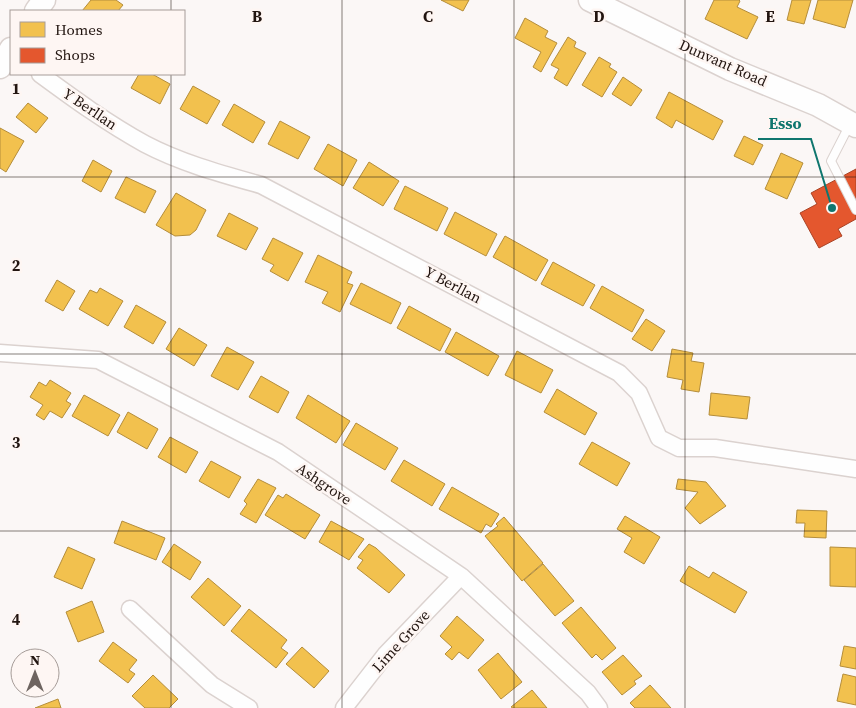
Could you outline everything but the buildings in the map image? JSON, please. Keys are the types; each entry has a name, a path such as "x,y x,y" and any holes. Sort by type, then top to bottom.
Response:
{"main road":[{"name":"Dunvant Road","path":"590,0 730,69 818,105 854,124"}],"street":[{"name":"Y Berllan","path":"41,75 92,113 147,145 207,169 261,185 619,373 639,393 659,438 679,448 715,448 856,469"},
{"name":"Ashgrove","path":"0,353 98,360 278,452 461,576 588,693 599,708"},
{"name":"Lime Grove","path":"344,708 386,654 461,576"},
{"path":"130,609 212,685 249,708"}],"lane":[{"path":"854,124 832,161 856,210"}],"place":[{"name":"Esso","path":"832,208"}]}
